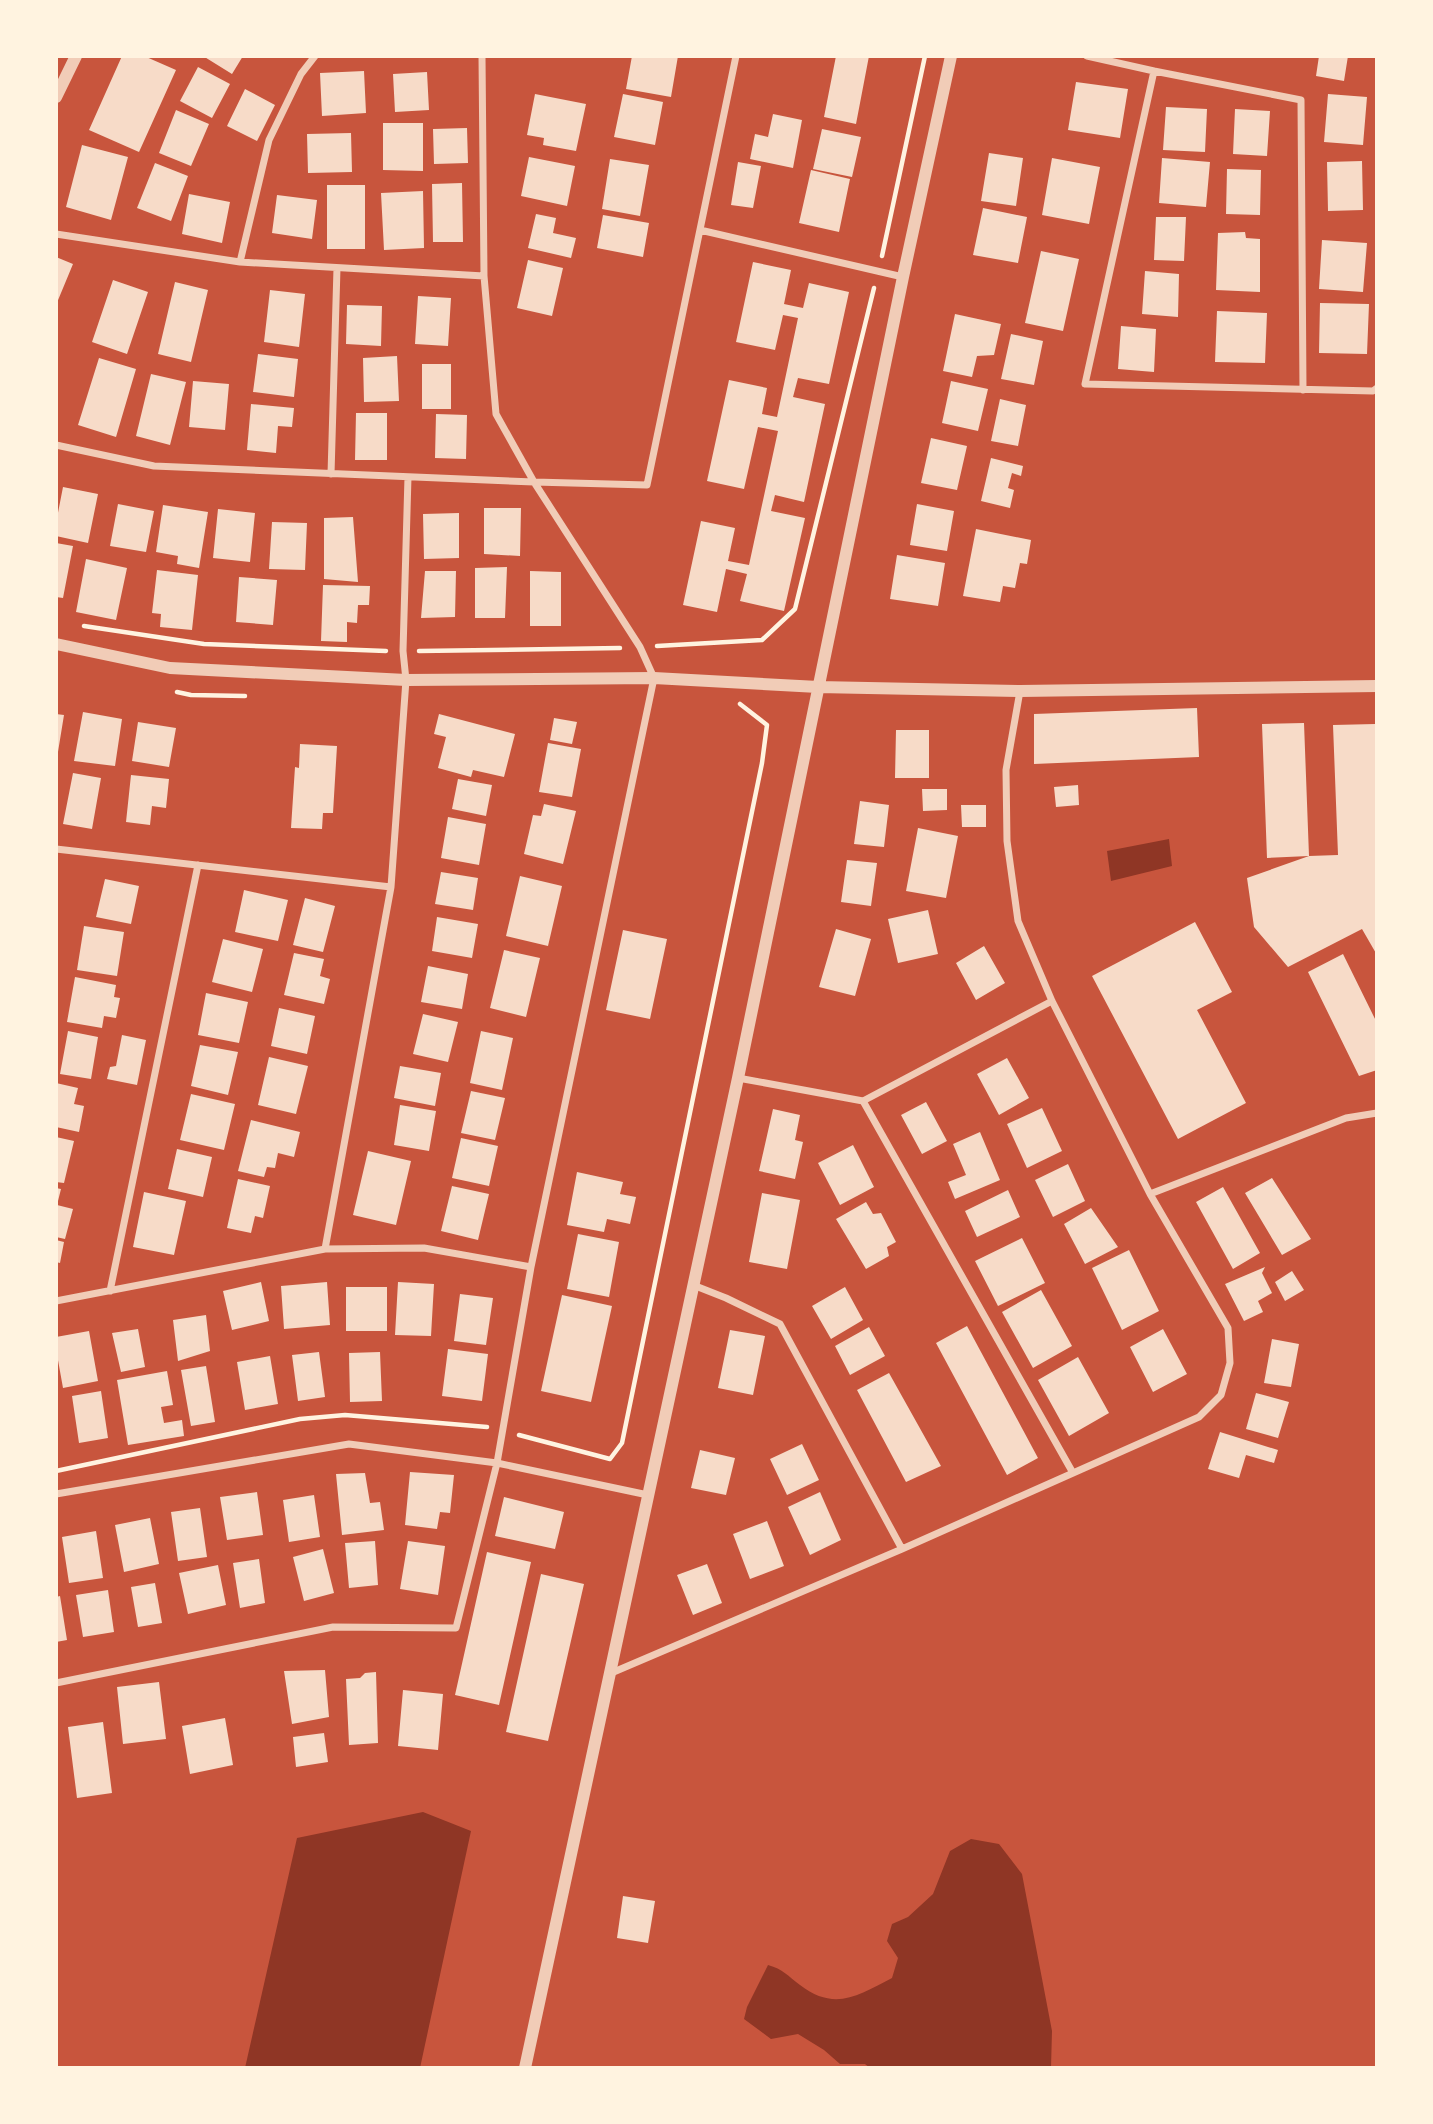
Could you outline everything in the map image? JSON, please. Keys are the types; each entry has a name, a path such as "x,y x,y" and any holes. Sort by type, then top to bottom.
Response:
{"street":[{"path":"56,97 76,56"},
{"path":"240,262 269,140 301,74 315,56"},
{"path":"56,1683 333,1627 456,1628 497,1463 531,1267 654,678 640,647 534,482 496,414 484,276 482,56"},
{"path":"56,445 154,466 647,485 736,56"},
{"path":"525,2068 738,1078 902,276 951,56"},
{"path":"1087,56 1301,100 1303,390"},
{"path":"1154,71 1085,384 1373,391 1377,388"},
{"path":"700,230 902,276"},
{"path":"56,234 240,262 484,276"},
{"path":"331,474 337,268"},
{"path":"325,1248 391,887 407,681 403,651 408,477"},
{"path":"56,644 170,668 407,681 654,678 818,687 1020,691 1377,686"},
{"path":"609,1674 902,1549 1199,1417 1221,1395 1230,1363 1228,1328 1150,1194 1052,1002 1018,921 1007,841 1006,770 1020,691"},
{"path":"56,849 391,887"},
{"path":"110,1291 198,865"},
{"path":"738,1078 863,1101 1052,1002"},
{"path":"863,1101 1073,1473"},
{"path":"1150,1194 1346,1118 1377,1113"},
{"path":"56,1301 325,1248 424,1248 531,1267"},
{"path":"693,1285 780,1324 902,1549"},
{"path":"56,1494 349,1444 497,1463 648,1495"}],"path":[{"path":"83,626 204,644 403,651 640,647 762,640 795,609 879,271 925,56"},
{"path":"164,689 191,695 258,696"},
{"path":"56,1471 300,1419 345,1415 482,1426 610,1459 622,1443 762,763 767,725 738,703"}],"shaded area":[{"path":"1169,839 1172,866 1111,881 1107,851"},
{"path":"423,1812 471,1831 420,2068 245,2068 297,1838"},
{"path":"971,1839 999,1844 1022,1874 1052,2031 1051,2068 870,2068 865,2064 840,2064 798,2034 771,2039 744,2019 747,2007 768,1965 824,1998 858,1995 892,1978 898,1958 887,1941 892,1924 908,1917 933,1894 950,1851"}],"building":[{"path":"122,56 144,56 176,70 139,152 89,130"},
{"path":"203,56 243,56 232,74"},
{"path":"632,56 678,56 671,97 626,89"},
{"path":"836,56 869,56 856,124 824,117"},
{"path":"1319,56 1348,56 1344,81 1316,76"},
{"path":"198,67 230,84 212,118 180,101"},
{"path":"364,71 366,113 322,116 320,73"},
{"path":"427,72 429,110 395,112 393,74"},
{"path":"1076,82 1128,89 1120,138 1068,130"},
{"path":"245,89 275,105 257,141 227,126"},
{"path":"535,94 586,104 576,151 543,145 544,138 527,135"},
{"path":"623,94 663,102 655,145 614,137"},
{"path":"1328,94 1367,97 1363,145 1324,142"},
{"path":"1166,107 1207,109 1205,152 1163,150"},
{"path":"1235,109 1270,111 1267,156 1233,154"},
{"path":"176,110 209,124 191,166 159,153"},
{"path":"773,114 802,120 793,168 750,159 755,134 768,137"},
{"path":"383,123 423,123 423,171 383,170"},
{"path":"467,128 468,163 434,164 433,129"},
{"path":"822,129 861,137 852,177 813,169"},
{"path":"351,133 352,172 308,173 307,134"},
{"path":"82,145 128,157 111,220 66,207"},
{"path":"989,153 1023,158 1016,206 981,201"},
{"path":"529,157 575,166 567,206 521,196"},
{"path":"1052,158 1100,167 1089,224 1042,215"},
{"path":"1162,158 1210,162 1206,207 1159,203"},
{"path":"610,159 649,165 640,216 602,209"},
{"path":"1362,161 1363,210 1328,211 1327,162"},
{"path":"738,162 761,166 753,208 731,205"},
{"path":"155,163 188,176 171,221 137,208"},
{"path":"1227,169 1261,170 1260,215 1226,214"},
{"path":"811,170 850,179 839,232 799,223"},
{"path":"462,183 463,242 433,242 432,184"},
{"path":"327,185 365,185 365,249 327,249"},
{"path":"423,191 424,248 384,250 381,193"},
{"path":"189,194 230,202 222,243 182,234"},
{"path":"277,195 317,200 312,239 272,233"},
{"path":"983,208 1027,217 1018,263 973,255"},
{"path":"536,214 556,218 553,233 576,238 571,258 528,248"},
{"path":"603,215 649,223 643,257 597,248"},
{"path":"1156,217 1186,217 1184,261 1154,260"},
{"path":"1245,232 1246,238 1260,239 1260,292 1216,290 1218,233"},
{"path":"1322,240 1367,243 1363,292 1319,289"},
{"path":"1041,251 1079,259 1063,331 1025,323"},
{"path":"56,257 73,264 56,305"},
{"path":"528,260 563,268 552,316 517,308"},
{"path":"753,262 791,270 784,304 803,308 809,283 849,292 829,384 798,378 793,397 825,404 804,502 775,495 771,511 805,518 784,611 740,601 747,574 726,569 717,612 683,605 701,521 735,528 728,561 749,565 778,431 758,427 744,489 707,481 729,380 767,388 762,414 777,417 798,318 783,315 775,350 736,342"},
{"path":"1145,271 1179,274 1178,317 1142,314"},
{"path":"113,280 148,292 127,354 92,342"},
{"path":"175,282 208,290 191,362 158,354"},
{"path":"270,290 305,294 299,347 264,342"},
{"path":"418,296 451,298 448,346 415,344"},
{"path":"1320,303 1369,304 1367,354 1319,353"},
{"path":"347,305 382,306 381,346 346,344"},
{"path":"1217,311 1267,313 1265,363 1215,362"},
{"path":"955,314 1001,324 994,355 977,356 972,377 943,371"},
{"path":"1121,326 1156,329 1154,372 1118,369"},
{"path":"1011,334 1043,341 1034,385 1001,379"},
{"path":"258,354 298,359 294,397 253,392"},
{"path":"397,356 399,401 364,402 363,358"},
{"path":"99,358 136,369 116,437 78,425"},
{"path":"422,364 451,364 451,409 422,409"},
{"path":"151,374 186,382 170,445 136,436"},
{"path":"193,381 229,384 225,430 189,427"},
{"path":"951,381 988,389 978,431 942,423"},
{"path":"1000,399 1026,405 1018,446 991,441"},
{"path":"251,404 294,408 292,427 278,426 276,453 247,450"},
{"path":"356,413 387,413 387,460 355,460"},
{"path":"436,414 467,415 466,459 435,458"},
{"path":"931,438 967,446 957,490 921,483"},
{"path":"991,458 1023,466 1021,476 1012,473 1008,488 1014,490 1010,508 981,501"},
{"path":"63,487 98,494 88,543 56,536"},
{"path":"118,504 154,511 146,552 110,546"},
{"path":"917,504 954,511 947,551 910,545"},
{"path":"163,505 208,512 199,568 177,564 178,556 156,552"},
{"path":"484,508 521,508 520,556 484,554"},
{"path":"218,509 255,513 250,562 213,558"},
{"path":"459,513 459,558 424,559 423,514"},
{"path":"353,517 358,582 324,579 324,518"},
{"path":"272,522 307,523 305,570 269,569"},
{"path":"976,529 1031,540 1027,564 1020,563 1015,588 1003,586 1000,602 963,596"},
{"path":"56,543 73,546 63,598 56,597"},
{"path":"897,555 945,563 938,606 890,599"},
{"path":"86,559 127,568 116,620 76,612"},
{"path":"507,567 505,618 475,618 475,568"},
{"path":"157,570 198,575 192,630 160,627 161,614 152,613"},
{"path":"425,571 456,571 455,617 421,618"},
{"path":"530,571 561,572 561,626 530,626"},
{"path":"239,577 277,580 273,625 236,622"},
{"path":"323,585 370,586 369,605 358,605 357,623 347,622 347,642 321,641"},
{"path":"1197,708 1199,757 1034,764 1034,714"},
{"path":"83,712 122,719 115,766 74,761"},
{"path":"56,714 64,715 57,758 56,758"},
{"path":"439,714 515,734 504,777 473,770 471,777 438,768 446,737 434,734"},
{"path":"554,718 577,722 572,744 550,740"},
{"path":"138,722 176,728 169,767 132,761"},
{"path":"1304,723 1309,856 1267,858 1262,724"},
{"path":"1375,724 1377,955 1362,929 1288,967 1254,927 1247,878 1309,856 1338,855 1333,725"},
{"path":"896,730 929,730 929,778 895,778"},
{"path":"548,743 581,749 572,797 539,792"},
{"path":"300,744 337,746 333,813 323,813 322,829 291,828 295,767 299,768"},
{"path":"73,773 101,778 92,829 63,824"},
{"path":"131,775 169,779 166,808 152,806 150,825 126,822"},
{"path":"458,779 492,785 486,816 452,809"},
{"path":"1078,785 1079,805 1056,807 1054,787"},
{"path":"922,789 947,789 947,810 923,811"},
{"path":"860,801 889,805 884,847 854,844"},
{"path":"544,804 576,811 563,864 524,854 533,815 541,816"},
{"path":"961,805 986,805 986,827 962,827"},
{"path":"448,817 486,824 479,865 441,858"},
{"path":"918,828 958,836 946,898 906,891"},
{"path":"847,860 877,863 871,906 841,902"},
{"path":"441,872 478,878 473,910 435,904"},
{"path":"520,876 562,886 548,946 506,936"},
{"path":"105,879 139,886 131,924 96,917"},
{"path":"244,890 288,900 278,941 235,932"},
{"path":"305,898 335,906 323,952 293,945"},
{"path":"928,910 938,954 898,963 888,919"},
{"path":"437,917 478,924 472,958 432,951"},
{"path":"1195,922 1232,992 1197,1010 1246,1103 1178,1139 1092,976"},
{"path":"84,926 124,932 117,976 77,970"},
{"path":"836,929 871,939 855,996 819,987"},
{"path":"623,930 667,939 650,1019 606,1010"},
{"path":"223,939 263,949 252,992 212,982"},
{"path":"984,946 1005,983 976,1000 956,963"},
{"path":"504,950 540,958 526,1017 490,1008"},
{"path":"294,953 324,959 320,976 330,979 324,1004 284,995"},
{"path":"1343,954 1377,1023 1377,1070 1359,1076 1308,972"},
{"path":"428,966 468,974 462,1009 421,1002"},
{"path":"75,977 116,985 114,997 120,998 116,1018 104,1016 102,1028 67,1022"},
{"path":"206,993 248,1002 239,1043 198,1035"},
{"path":"279,1008 315,1016 307,1054 271,1046"},
{"path":"423,1014 458,1022 448,1062 413,1054"},
{"path":"68,1031 98,1037 91,1079 60,1074"},
{"path":"481,1031 513,1038 502,1090 470,1083"},
{"path":"122,1035 146,1040 137,1085 107,1079 110,1067 116,1066"},
{"path":"200,1045 238,1052 228,1095 191,1086"},
{"path":"269,1057 308,1066 296,1114 258,1105"},
{"path":"1007,1058 1029,1098 999,1115 977,1074"},
{"path":"400,1066 441,1073 435,1106 394,1098"},
{"path":"56,1083 78,1088 74,1104 84,1106 79,1132 56,1127"},
{"path":"471,1091 505,1098 495,1140 461,1133"},
{"path":"191,1094 235,1104 224,1150 180,1140"},
{"path":"926,1102 947,1141 922,1154 901,1115"},
{"path":"400,1105 436,1111 429,1151 394,1145"},
{"path":"1042,1108 1062,1151 1027,1168 1007,1124"},
{"path":"773,1109 800,1115 795,1140 803,1142 795,1179 759,1171"},
{"path":"251,1120 300,1132 294,1157 278,1153 275,1168 267,1167 264,1177 238,1171"},
{"path":"980,1132 1000,1180 955,1199 948,1182 966,1175 953,1144"},
{"path":"56,1137 74,1141 64,1183 56,1182"},
{"path":"461,1138 498,1146 489,1186 452,1178"},
{"path":"853,1145 874,1187 840,1205 818,1163"},
{"path":"177,1149 212,1157 203,1197 168,1189"},
{"path":"368,1151 411,1161 396,1225 353,1215"},
{"path":"1068,1164 1085,1201 1053,1217 1035,1180"},
{"path":"577,1172 623,1182 620,1194 636,1197 630,1224 607,1219 604,1232 567,1225"},
{"path":"1272,1178 1311,1239 1282,1255 1245,1193"},
{"path":"238,1179 270,1186 263,1218 255,1216 251,1233 227,1228"},
{"path":"452,1186 489,1194 478,1240 441,1231"},
{"path":"1223,1187 1260,1253 1233,1269 1196,1202"},
{"path":"56,1188 61,1189 57,1205 73,1209 65,1239 56,1237"},
{"path":"1008,1190 1020,1217 977,1237 965,1211"},
{"path":"144,1192 186,1201 174,1255 133,1247"},
{"path":"762,1193 800,1200 787,1269 749,1262"},
{"path":"866,1202 873,1214 881,1213 896,1242 887,1247 889,1256 866,1269 836,1219"},
{"path":"1091,1208 1118,1247 1085,1264 1064,1224"},
{"path":"578,1234 619,1242 609,1297 567,1289"},
{"path":"1022,1238 1045,1283 998,1306 975,1261"},
{"path":"56,1240 64,1242 60,1263 56,1262"},
{"path":"1129,1250 1159,1311 1122,1330 1092,1268"},
{"path":"1265,1267 1262,1273 1272,1293 1258,1301 1263,1312 1244,1321 1225,1284"},
{"path":"1292,1271 1304,1290 1285,1301 1275,1282"},
{"path":"261,1282 269,1321 232,1330 223,1291"},
{"path":"327,1282 330,1325 284,1329 281,1286"},
{"path":"398,1282 434,1284 431,1336 395,1335"},
{"path":"346,1287 387,1287 387,1331 346,1331"},
{"path":"845,1287 863,1320 831,1339 812,1306"},
{"path":"1041,1290 1072,1346 1033,1368 1002,1312"},
{"path":"460,1294 493,1298 486,1345 454,1341"},
{"path":"562,1295 612,1306 591,1402 541,1391"},
{"path":"206,1315 210,1351 178,1361 173,1320"},
{"path":"967,1326 1038,1458 1007,1475 936,1343"},
{"path":"869,1327 885,1356 850,1375 835,1346"},
{"path":"138,1329 145,1367 121,1372 112,1333"},
{"path":"1163,1329 1187,1374 1153,1392 1130,1347"},
{"path":"730,1330 765,1336 753,1395 718,1388"},
{"path":"89,1331 98,1381 63,1388 56,1337"},
{"path":"1272,1339 1299,1344 1291,1387 1264,1383"},
{"path":"448,1349 488,1354 482,1401 442,1396"},
{"path":"319,1352 325,1397 298,1401 292,1355"},
{"path":"380,1352 382,1401 350,1402 349,1353"},
{"path":"270,1356 278,1404 245,1410 237,1362"},
{"path":"1078,1357 1109,1413 1069,1436 1038,1380"},
{"path":"206,1366 215,1422 191,1426 181,1370"},
{"path":"167,1371 173,1405 161,1407 164,1423 182,1420 184,1436 128,1445 117,1380"},
{"path":"889,1373 941,1466 906,1482 857,1390"},
{"path":"101,1391 108,1438 79,1443 72,1396"},
{"path":"1256,1393 1289,1402 1278,1438 1246,1429"},
{"path":"1220,1432 1278,1450 1274,1463 1246,1455 1239,1478 1208,1469"},
{"path":"802,1444 819,1480 787,1495 770,1459"},
{"path":"700,1450 735,1458 726,1495 691,1488"},
{"path":"410,1472 454,1475 450,1513 440,1512 437,1529 405,1525"},
{"path":"365,1473 370,1503 380,1502 384,1530 342,1535 336,1474"},
{"path":"257,1492 263,1535 227,1540 220,1497"},
{"path":"820,1492 841,1540 810,1555 788,1507"},
{"path":"314,1495 320,1537 289,1542 283,1500"},
{"path":"504,1497 564,1512 555,1549 495,1536"},
{"path":"200,1508 207,1557 178,1561 171,1512"},
{"path":"150,1518 159,1564 124,1572 115,1525"},
{"path":"767,1521 784,1566 750,1579 733,1534"},
{"path":"96,1531 103,1578 69,1583 62,1537"},
{"path":"375,1541 378,1585 349,1588 345,1543"},
{"path":"408,1541 445,1546 438,1595 400,1589"},
{"path":"323,1549 334,1593 304,1601 293,1557"},
{"path":"487,1552 531,1562 499,1705 455,1695"},
{"path":"259,1559 265,1603 240,1608 233,1563"},
{"path":"707,1564 722,1603 693,1615 677,1575"},
{"path":"218,1565 226,1605 188,1614 179,1573"},
{"path":"541,1574 584,1584 548,1741 506,1732"},
{"path":"155,1583 162,1623 138,1627 131,1587"},
{"path":"108,1590 114,1632 83,1637 76,1595"},
{"path":"60,1596 67,1640 56,1642 56,1597"},
{"path":"325,1670 329,1717 292,1724 284,1671"},
{"path":"376,1672 378,1743 349,1745 346,1679 360,1678 365,1673"},
{"path":"159,1682 166,1739 123,1744 117,1687"},
{"path":"403,1690 443,1694 438,1750 398,1746"},
{"path":"225,1718 233,1765 190,1774 182,1726"},
{"path":"103,1722 112,1793 77,1798 68,1727"},
{"path":"324,1733 328,1762 296,1767 293,1737"},
{"path":"623,1896 655,1901 648,1943 617,1938"}]}
